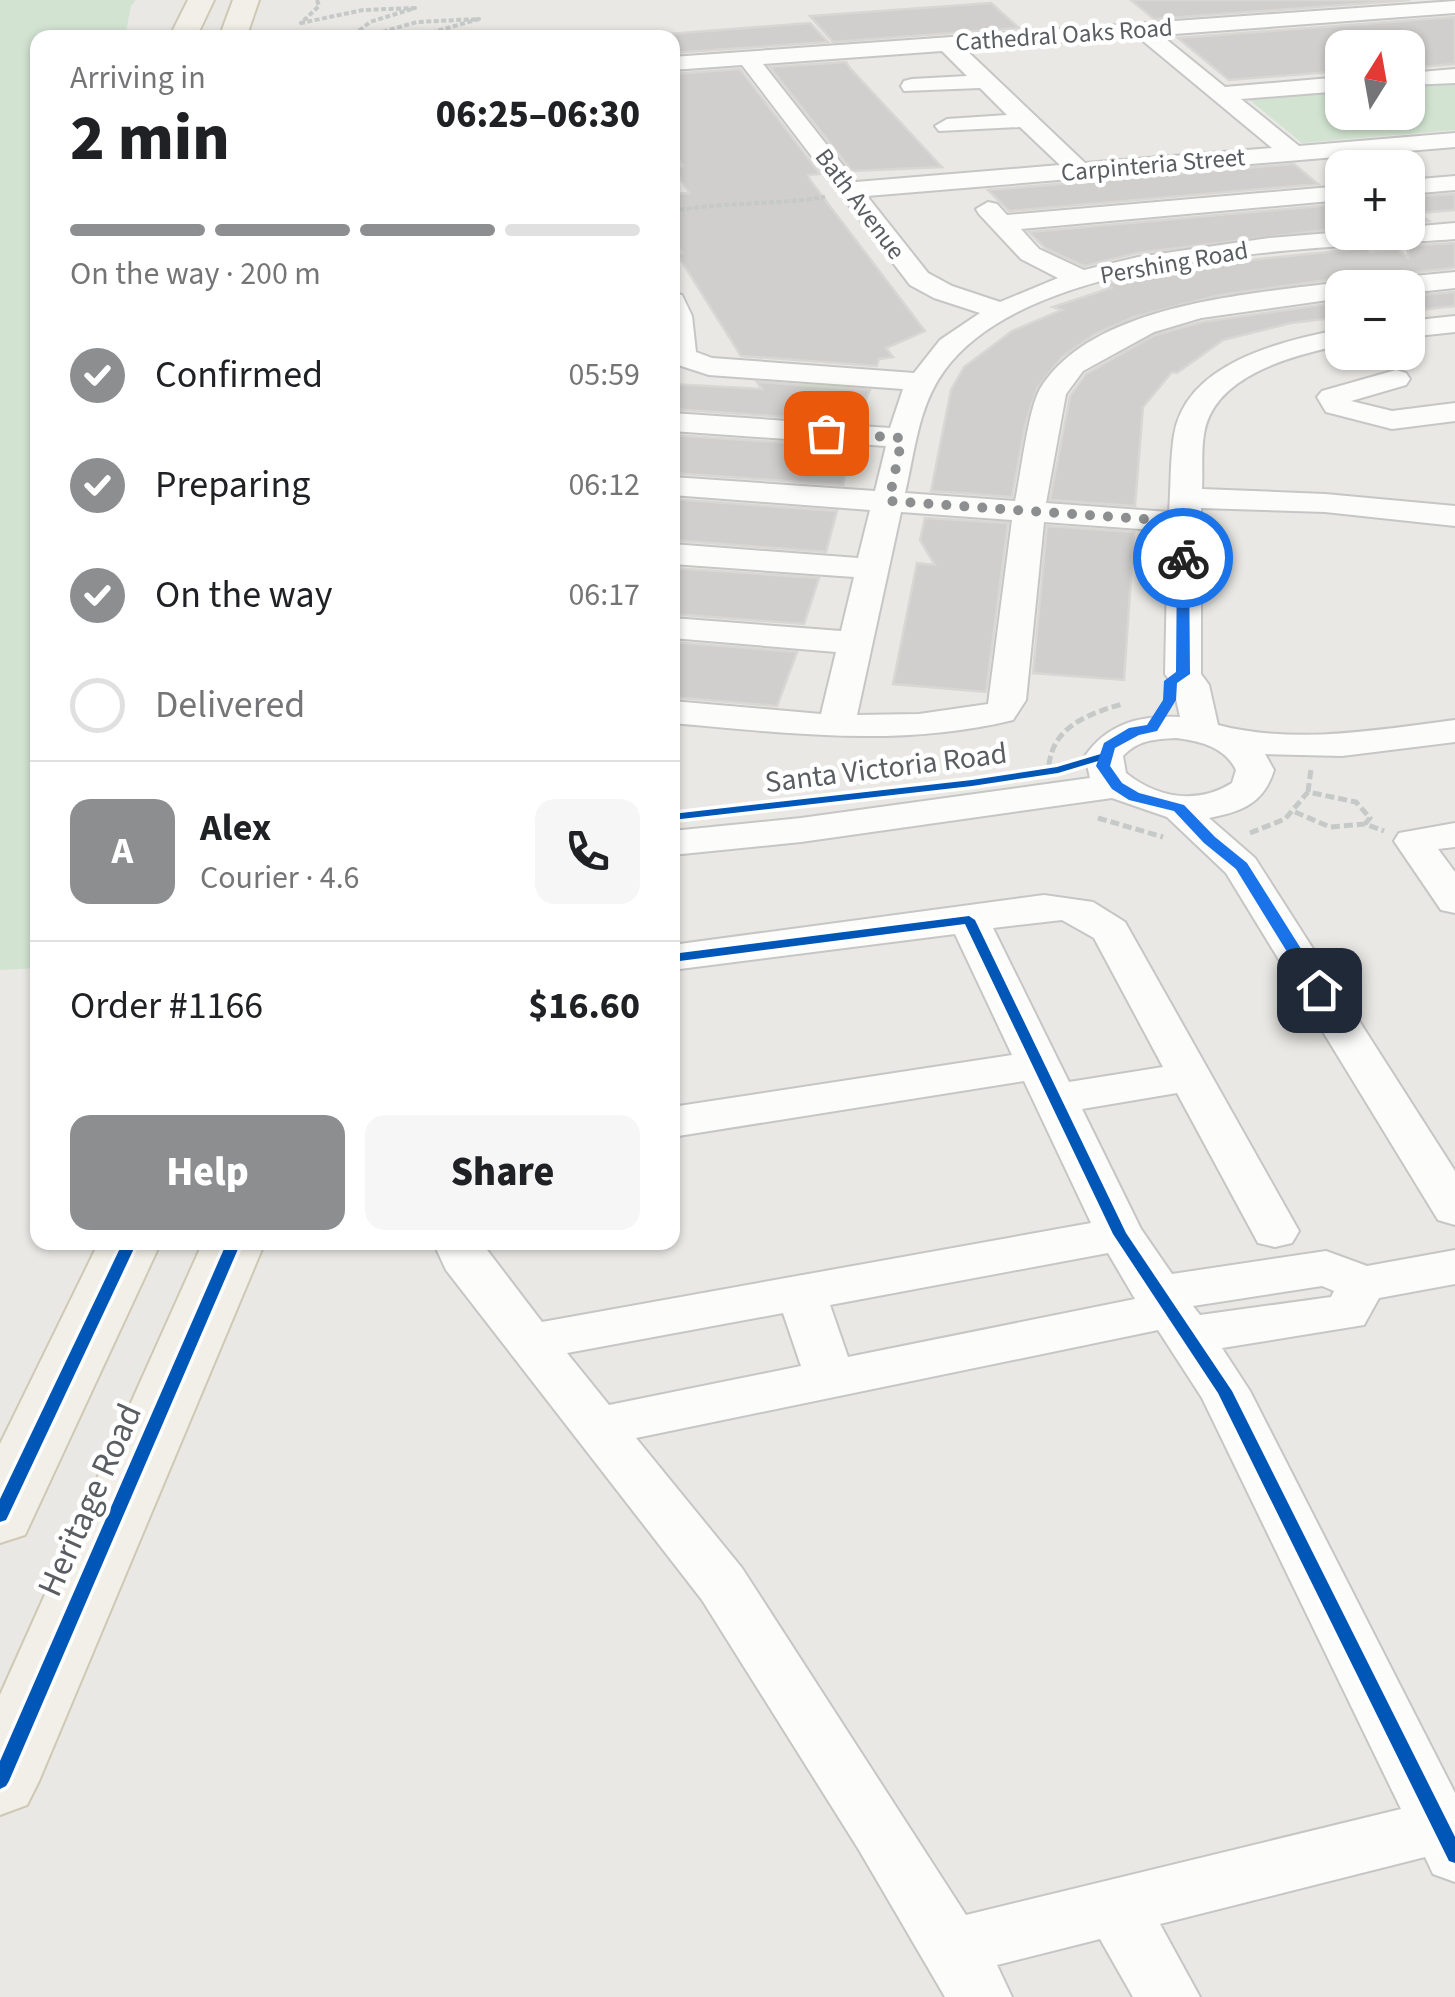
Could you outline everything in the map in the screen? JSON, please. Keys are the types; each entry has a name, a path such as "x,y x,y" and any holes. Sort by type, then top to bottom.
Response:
{"main road":[{"path":"186,30 201,0"},
{"path":"235,30 246,0"},
{"path":"0,1516 126,1250"},
{"name":"Heritage Road","path":"0,1781 231,1250"}],"street":[{"path":"1251,0 1322,36"},
{"name":"Cathedral Oaks Road","path":"688,50 747,58 1449,5"},
{"path":"1419,10 1451,31"},
{"path":"948,17 974,42"},
{"path":"820,30 837,52"},
{"path":"1142,30 1293,154"},
{"path":"688,50 719,41"},
{"path":"947,44 1079,171"},
{"name":"Bath Avenue","path":"747,58 920,279 943,292 1002,312"},
{"path":"1425,79 1455,76"},
{"path":"912,86 985,80"},
{"path":"1220,94 1325,85"},
{"path":"947,126 1026,120"},
{"name":"Carpinteria Street","path":"853,192 1454,141"},
{"path":"963,181 1030,254 1082,280"},
{"path":"1425,186 1455,183"},
{"path":"1001,223 1325,194"},
{"name":"Pershing Road","path":"836,726 911,402 944,353 966,332 1002,312 1082,280 1194,256 1455,231"},
{"path":"1425,283 1455,280"},
{"path":"680,713 836,726 909,727 1000,712 1008,700 1029,512 1052,393 1073,365 1144,326 1198,310 1325,292"},
{"path":"1425,327 1455,324"},
{"path":"680,336 682,357 709,366 922,382"},
{"path":"1325,343 1262,360 1233,375 1195,413 1190,431 1186,510 1183,674 1229,748 1249,789 1239,834 1455,1209"},
{"path":"1396,379 1332,397 1336,406 1392,420 1410,421 1455,412"},
{"path":"680,423 902,438"},
{"path":"680,487 1029,512 1324,503 1455,516"},
{"path":"680,555 873,569"},
{"path":"680,629 856,642"},
{"path":"1152,728 1170,700 1170,681 1183,674"},
{"path":"1239,834 1210,840 1179,823 1156,804 1105,786 1120,738 1152,728 1229,748 1324,755 1342,746 1455,731"},
{"name":"Santa Victoria Road","path":"680,816 1058,770 1105,786"},
{"name":"Santa Victoria Road","path":"680,842 802,830 1105,786"},
{"path":"1179,823 1239,834"},
{"path":"1455,835 1413,841 1455,901"},
{"path":"680,957 1059,906 1080,908 1097,916 1111,931 1191,1077 1269,1254 1287,1321"},
{"path":"460,1250 722,1584 966,1972 1116,1907 1447,1841 1224,1390 1120,1234 969,920"},
{"path":"680,1121 1046,1082 1191,1077"},
{"path":"531,1342 1120,1234"},
{"path":"1172,1313 1269,1254 1326,1268 1363,1284 1455,1266"},
{"path":"600,1426 1172,1313 1287,1321 1347,1312 1363,1284"},
{"path":"801,1293 831,1379"},
{"path":"1116,1907 1168,1997"}],"path":[{"path":"318,0 319,6 300,24 364,10 415,8 370,22 360,30"},
{"path":"388,30 416,22 478,19 440,30"},
{"path":"680,210 720,203 789,203 853,192"},
{"path":"1239,834 1269,828 1295,812 1312,782 1310,766"},
{"path":"1105,786 1134,831 1179,823"},
{"path":"1308,792 1356,802 1370,818 1365,824"},
{"path":"1295,812 1330,827 1365,824 1413,841"}],"green space":[{"path":"0,0 136,0 126,30 30,30 30,968 0,970"},
{"path":"1455,81 1455,130 1302,143 1247,98 1325,91 1325,130 1425,130 1425,84"}],"building":[{"path":"1131,0 1410,0 1154,19"},
{"path":"991,3 1019,28 833,42 810,16"},
{"path":"1455,17 1455,64 1425,67 1425,30 1325,30 1325,72 1229,80 1178,38"},
{"path":"810,23 828,42 680,52 680,33"},
{"path":"846,62 942,167 852,171 770,67"},
{"path":"740,69 820,174 808,175 810,180 925,331 886,348 893,357 879,359 877,366 741,356 680,259 680,194 689,193 680,178 680,73"},
{"path":"1294,164 1318,184 1009,211 988,190"},
{"path":"1455,194 1455,210 1425,212 1425,196"},
{"path":"1325,206 1325,230 1137,253 1084,266 1045,248 1029,232"},
{"path":"1455,243 1455,267 1425,271 1325,270 1325,280 1220,295 1134,317 1095,334 1062,357 1037,388 1025,426 1012,497 931,491 951,390 964,367 1012,331 1062,310 1053,307 1111,288 1103,285 1109,283 1181,267 1347,250 1398,250 1408,258 1408,250 1425,250 1425,245"},
{"path":"1455,292 1455,306 1425,309 1425,295"},
{"path":"1325,304 1325,319 1223,340 1177,373 1172,372 1143,407 1135,506 1050,500 1070,396 1086,374 1155,335 1202,322"},
{"path":"757,382 870,390 857,422 680,410 680,384 762,389"},
{"path":"680,436 851,447 843,485 680,474"},
{"path":"680,500 837,511 826,552 680,541"},
{"path":"925,518 1008,523 986,692 893,684 917,563 935,565 920,540"},
{"path":"1047,526 1134,532 1124,680 1033,673"},
{"path":"680,569 819,578 804,624 680,615"},
{"path":"680,643 797,652 777,706 680,698"}],"cycle path":[{"path":"680,816 972,783 1058,770 1104,756"},
{"path":"680,957 969,920 1120,1234 1224,1391 1455,1855"},
{"path":"0,1516 126,1250"},
{"path":"0,1781 231,1250"}],"way so far":[{"path":"826,433 902,438 889,501 1185,522 1183,558"}],"route":[{"path":"1183,558 1183,674 1170,681 1170,700 1152,728 1134,731 1109,746 1103,766 1117,786 1134,796 1179,808 1242,866 1319,990"}]}
